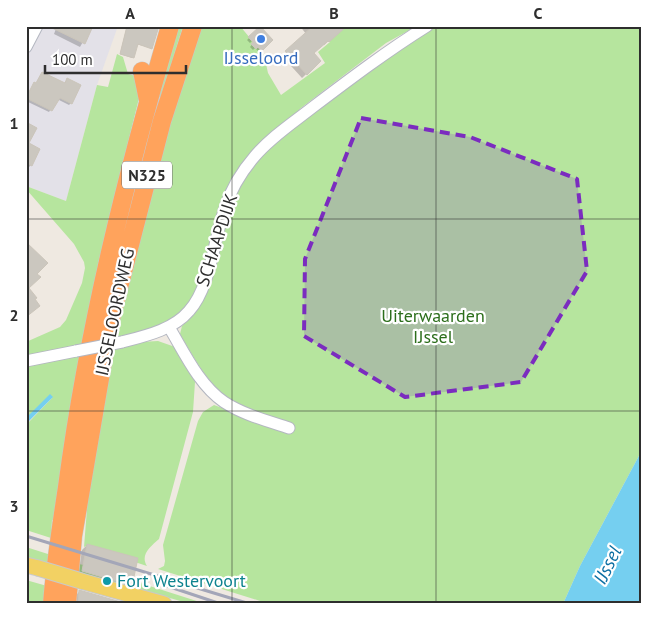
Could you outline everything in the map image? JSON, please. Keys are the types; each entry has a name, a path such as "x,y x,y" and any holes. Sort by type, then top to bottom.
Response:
{"highway":[{"name":"IJSSELOORDWEG","path":"52,604 71,456 89,348 124,191 170,26"},
{"name":"IJSSELOORDWEG","path":"67,604 74,536 109,326 162,120 193,26"},
{"path":"142,71 148,102"}],"main road":[{"path":"32,567 164,604"}],"street":[{"path":"26,47 37,26"},
{"name":"SCHAAPDIJK","path":"26,361 144,336 168,327 190,311 208,272 224,208 238,179 256,154 296,120 360,71 427,26"},
{"path":"168,327 208,388 224,402 244,412 290,428"}],"highlighted area":[{"path":"361,118 470,137 577,179 587,271 521,382 405,397 304,336 305,259"}],"shaded area":[{"path":"26,26 118,26 97,85 66,201 26,186"}],"green space":[{"path":"176,26 183,26 161,98 155,95"},
{"path":"196,26 240,26 264,55 268,73 281,95 325,63 318,52 330,42 318,26 417,26 386,43 301,108 238,170 201,281 185,308 176,317 154,329 111,338"},
{"name":"Uiterwaarden IJssel","path":"435,26 641,26 641,452 580,566 563,604 270,604 158,569 164,566 163,545 198,421 203,412 214,405 225,409 228,399 207,377 180,334 182,326 194,313 232,199 248,171 280,137 416,37"},
{"path":"117,54 123,57 128,74 136,76 140,94 99,260 84,345 26,358 26,342 60,327 66,320 82,283 85,268 84,262 74,244 26,189 26,186 66,201 97,85 108,87"},
{"path":"158,341 178,348 193,370 195,382 193,412 159,539 149,548 145,555 147,566 86,546 84,547 90,471 111,350 141,342"},
{"path":"82,353 56,521 52,520 51,538 26,530 26,425 53,397 26,418 26,365"},
{"path":"26,547 51,555 50,564 26,557"},
{"path":"78,564 206,604 191,604 81,573 77,571"},
{"path":"26,580 47,586 45,604 26,604"}],"water":[{"path":"50,394 53,397 26,424 26,418"},
{"name":"IJssel","path":"641,452 641,604 563,604 580,566"}],"building":[{"path":"48,26 93,26 85,44"},
{"path":"127,26 159,26 152,49 138,44 134,58 120,54"},
{"path":"260,26 273,40 262,51 258,47 256,49 251,44 253,42 248,37"},
{"path":"313,26 347,26 314,53 321,61 307,75 285,51"},
{"path":"42,72 65,83 67,78 81,85 72,104 60,98 52,111 26,98 34,82 36,83"},
{"path":"26,122 37,128 29,143 40,149 32,166 26,163"},
{"path":"26,242 48,263 37,274 41,277 29,288 37,298 35,299 40,306 26,317"},
{"path":"87,544 138,558 132,586 82,571"},
{"path":"79,590 128,604 78,604"}],"railway":[{"path":"26,536 250,604"},
{"path":"167,586 221,604"}],"place":[{"name":"IJsseloord","path":"261,39"},
{"name":"Fort Westervoort","path":"107,581"}]}
